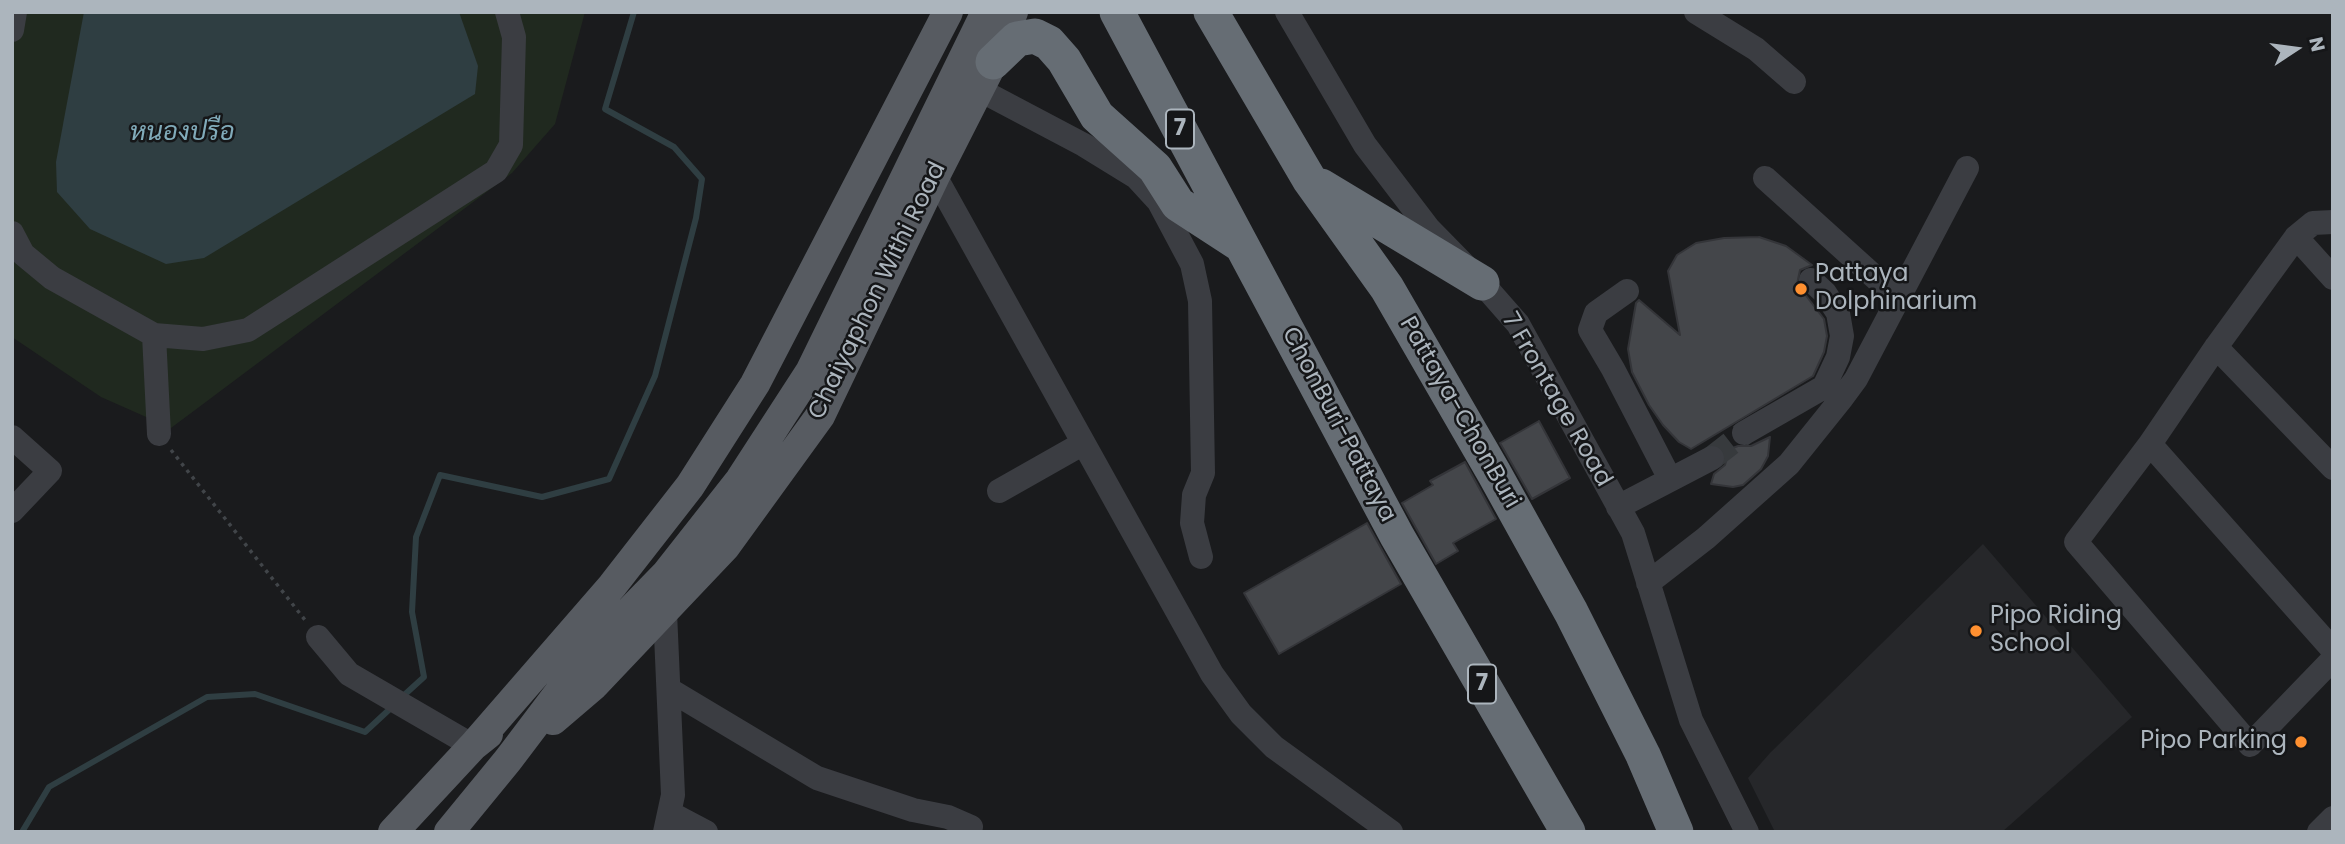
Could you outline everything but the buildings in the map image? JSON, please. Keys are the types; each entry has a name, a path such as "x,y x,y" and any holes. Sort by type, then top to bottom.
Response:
{"highway":[{"name":"ChonBuri-Pattaya","path":"1117,12 1397,536 1568,832"},
{"name":"Pattaya-ChonBuri","path":"1211,12 1309,178 1387,288 1494,473 1571,612 1643,755 1676,832"},
{"path":"1234,12 1256,88"},
{"path":"981,65 1017,39 1035,36 1049,43 1064,60 1097,116 1155,168 1178,204 1243,246"},
{"path":"1309,178 1482,283"}],"main road":[{"name":"Chaiyaphon Withi Road","path":"393,832 612,586 697,475 755,384 948,12"},
{"name":"Chaiyaphon Withi Road","path":"508,760 594,685 725,547 820,416 935,176 981,65 986,12"},
{"name":"Chaiyaphon Withi Road","path":"449,832 576,670 666,574 740,480 810,372 1013,12"},
{"name":"Chaiyaphon Withi Road","path":"472,746 576,670"}],"street":[{"path":"12,30 15,12"},
{"path":"12,233 23,254 52,278 154,335 203,339 248,330 496,171 511,145 514,37 507,12"},
{"name":"7 Frontage Road","path":"1287,12 1365,145 1429,229 1518,324 1633,533 1691,719 1747,832"},
{"path":"1696,12 1756,49 1794,82"},
{"path":"981,65 1084,145 1136,177 1159,202 1192,264 1200,302 1203,473 1191,508 1201,557"},
{"path":"1744,433 1856,379 1967,168"},
{"path":"935,176 1212,674 1241,714 1274,747 1391,832"},
{"path":"1765,178 1899,299"},
{"path":"2333,222 2312,223 2296,237 2150,444 2076,542 2250,745 2333,659"},
{"path":"2296,237 2333,278"},
{"path":"1648,583 1706,538 1789,464 1833,392 1842,336 1838,313 1825,293 1811,280"},
{"path":"1627,291 1596,313 1590,330 1614,369 1670,479"},
{"path":"154,335 159,434"},
{"path":"2216,347 2333,468"},
{"path":"12,437 50,471 12,511"},
{"path":"999,491 1082,444"},
{"path":"2150,444 2333,650"},
{"path":"1618,507 1712,458"},
{"path":"665,612 674,795 667,822 706,832"},
{"path":"318,637 349,674 472,746"},
{"path":"670,690 817,778 913,810 947,817 971,827"},
{"path":"2319,832 2333,818"}],"path":[{"path":"159,434 318,637"}],"shaded area":[{"name":"Pipo Riding School","path":"1983,544 2132,717 2002,832 1775,832 1748,778 1770,753"}],"green space":[{"path":"12,12 585,12 555,124 512,173 171,428 101,397 12,337"}],"water":[{"name":"หนองปรือ","path":"84,12 459,12 478,66 475,94 204,258 166,264 90,229 57,192 56,162"}],"waterway":[{"path":"402,697 424,677 412,612 416,537 440,475 542,497 609,479 655,376 696,218 702,179 674,147 605,109 634,12"},
{"path":"22,832 49,787 207,697 255,694 365,732 392,707"}],"tunnel":[{"path":"1712,458 1744,433"}],"place":[{"name":"Pattaya Dolphinarium","path":"1801,289"},
{"name":"Pipo Riding School","path":"1976,631"},
{"name":"Pipo Parking","path":"2301,742"}]}
